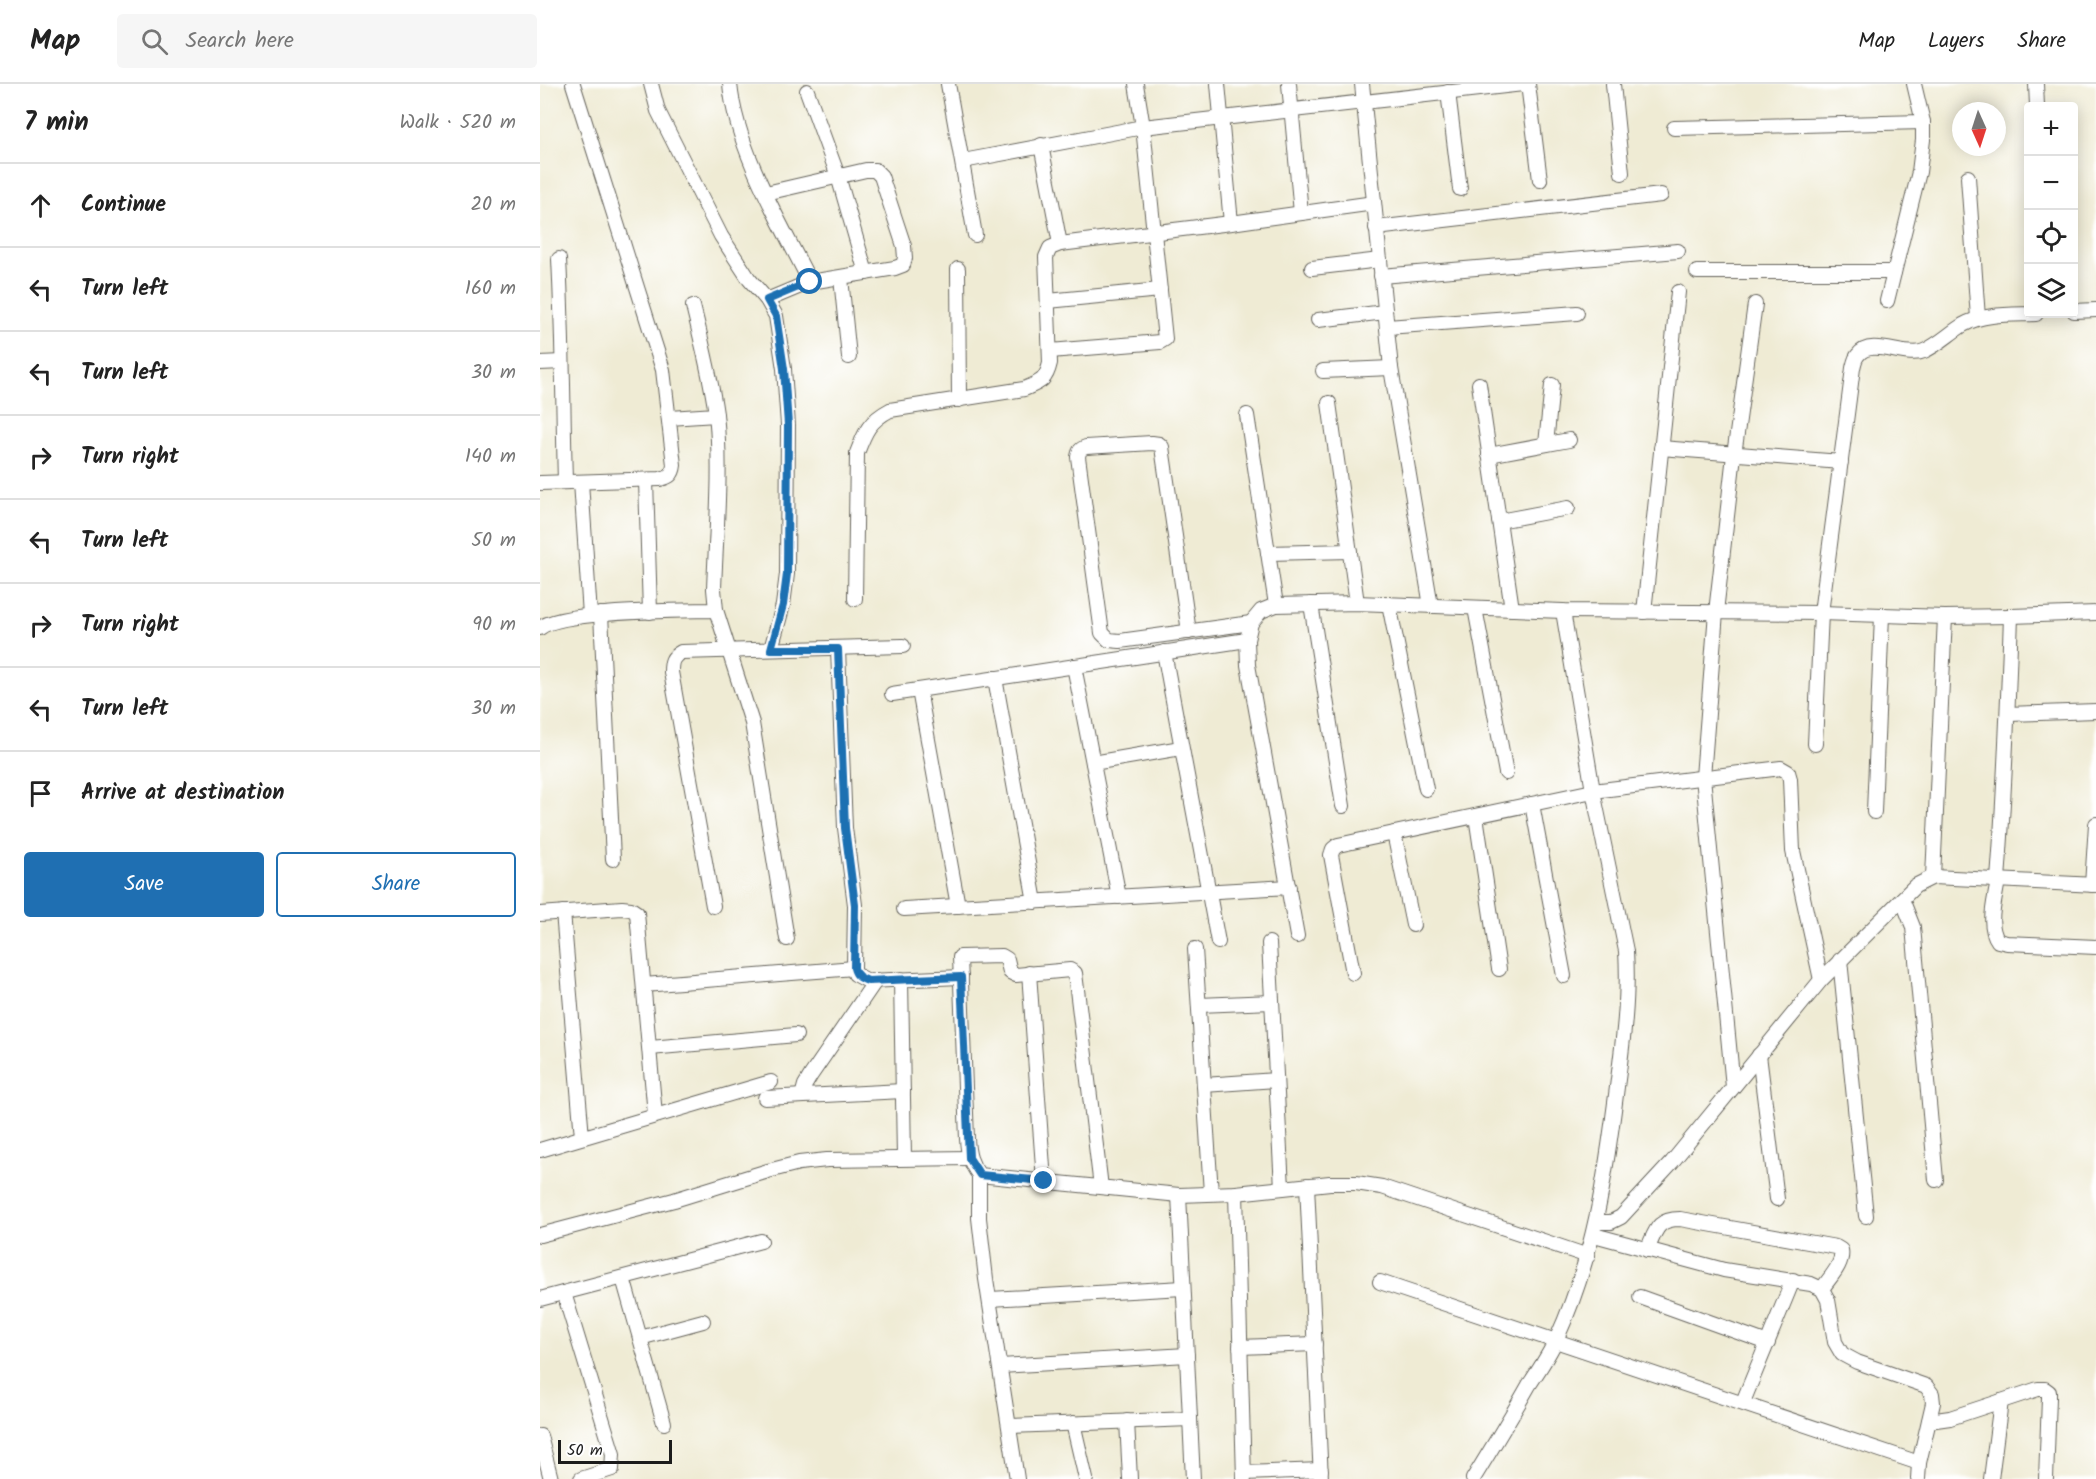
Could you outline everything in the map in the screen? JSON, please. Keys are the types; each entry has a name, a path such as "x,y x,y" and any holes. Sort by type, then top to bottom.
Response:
{"street":[{"path":"540,483 646,480 669,477 674,465 663,370 573,84"},
{"path":"651,84 658,111 721,236 776,316 784,369 788,425 787,574 783,605 771,649"},
{"path":"729,84 737,124 747,151 810,282"},
{"path":"948,84 975,235"},
{"path":"1050,351 1160,342 1165,339 1143,127 1136,84"},
{"path":"1218,84 1231,223"},
{"path":"1289,84 1301,213"},
{"path":"1362,84 1391,368 1431,606"},
{"path":"963,161 1143,127 1523,84"},
{"path":"1528,84 1540,180"},
{"path":"1613,84 1622,173"},
{"path":"1887,301 1918,172 1923,140 1923,122 1914,84"},
{"path":"2036,84 2037,102"},
{"path":"807,91 838,176 866,273"},
{"path":"1448,92 1460,189"},
{"path":"1674,128 1923,122"},
{"path":"1041,145 1060,244"},
{"path":"766,194 838,176 875,170 881,176 904,246 905,258 903,265 895,268 810,282 767,300"},
{"path":"1968,177 1978,318"},
{"path":"1376,228 1661,195"},
{"path":"855,599 857,453 864,433 877,417 890,410 1024,389 1040,382 1047,375 1050,351 1046,257 1050,248 1060,244 1374,203"},
{"path":"1382,276 1678,251"},
{"path":"559,260 563,329 561,362 565,482"},
{"path":"1312,268 1380,260"},
{"path":"958,269 959,400"},
{"path":"1697,272 1894,272"},
{"path":"841,278 849,357"},
{"path":"1048,301 1160,290"},
{"path":"1644,612 1678,292"},
{"path":"1733,1087 1703,777 1716,612 1734,455 1755,304"},
{"path":"693,306 716,415 718,445 714,588 716,610 752,723 787,939"},
{"path":"2078,311 2096,310"},
{"path":"1318,320 1385,312"},
{"path":"1387,327 1577,313"},
{"path":"1815,744 1821,613 1853,368 1857,356 1864,350 1874,348 1911,353 1923,352 1978,318 2024,315"},
{"path":"540,363 561,362"},
{"path":"1323,371 1391,368"},
{"path":"1479,384 1512,609"},
{"path":"1546,444 1552,385"},
{"path":"1329,403 1357,603"},
{"path":"669,418 716,415"},
{"path":"1246,415 1276,605"},
{"path":"1489,454 1569,440"},
{"path":"1189,632 1162,447 1152,443 1082,449 1078,457 1102,633 1109,640 1120,641 1189,632 1251,623"},
{"path":"1661,448 1841,462"},
{"path":"646,480 650,612"},
{"path":"581,482 596,615 614,859"},
{"path":"1499,521 1568,508"},
{"path":"1268,553 1350,551"},
{"path":"1297,936 1248,665 1247,640 1251,623 1262,611 1276,605 1357,603 1563,611 1821,613 1945,617 2096,613"},
{"path":"1311,604 1342,806"},
{"path":"1389,604 1426,789"},
{"path":"1475,608 1506,773"},
{"path":"540,628 544,624 566,618 716,610"},
{"path":"1473,1479 1556,1341 1588,1256 1610,1145 1624,1029 1628,973 1626,951 1593,791 1563,611"},
{"path":"1874,812 1882,615"},
{"path":"2011,616 2008,714 1993,934 1998,941 2007,944 2096,947"},
{"path":"1933,876 1945,617"},
{"path":"892,694 1247,640"},
{"path":"713,906 671,672 671,661 675,655 681,652 729,650 903,646"},
{"path":"838,649 845,828 855,905 855,974 868,981 961,977"},
{"path":"1164,652 1218,942"},
{"path":"1074,666 1119,897"},
{"path":"995,678 1035,902"},
{"path":"919,690 958,906"},
{"path":"2008,714 2096,711"},
{"path":"1093,763 1181,748"},
{"path":"1353,973 1331,855 1333,849 1338,845 1593,791 1781,768 1788,772 1793,851 1821,980"},
{"path":"1532,804 1564,976"},
{"path":"1476,816 1499,969"},
{"path":"1595,1229 1621,1217 1672,1162 1821,980 1915,886 1933,876 2094,885 2096,824"},
{"path":"1394,833 1413,925"},
{"path":"904,909 1288,887"},
{"path":"1902,899 1913,927 1936,1180"},
{"path":"540,914 622,908 631,909 637,913 655,1115"},
{"path":"563,912 582,1137"},
{"path":"1269,943 1282,1188"},
{"path":"1195,949 1211,1193"},
{"path":"1017,1479 979,1218 980,1175 969,1158 960,957 1002,956 1007,959 1010,972 1016,975 1070,970 1075,973 1101,1187"},
{"path":"1840,960 1866,1216"},
{"path":"644,984 854,968"},
{"path":"1029,974 1044,1181"},
{"path":"901,979 904,1158"},
{"path":"802,1096 811,1075 876,980"},
{"path":"1199,1005 1272,1002"},
{"path":"650,1048 796,1035"},
{"path":"1759,1055 1777,1199"},
{"path":"1204,1085 1276,1080"},
{"path":"540,1150 771,1082"},
{"path":"765,1098 903,1091"},
{"path":"540,1235 674,1200 799,1163 827,1160 969,1158"},
{"path":"980,1175 1179,1195 1356,1183 1382,1187 1588,1256"},
{"path":"1236,1192 1244,1476 1321,1475 1307,1185"},
{"path":"1179,1195 1193,1479"},
{"path":"1647,1250 1658,1227 1669,1219 1680,1219 1836,1247 1841,1250 1842,1255 1822,1289"},
{"path":"1595,1229 1647,1250 1724,1270 1793,1280 1812,1284 1822,1289 1828,1300 1835,1342 1842,1354 1857,1362 1926,1386 1932,1394 1933,1403 1917,1479"},
{"path":"540,1299 761,1241"},
{"path":"623,1278 664,1423"},
{"path":"1743,1402 1793,1280"},
{"path":"1380,1282 1919,1463"},
{"path":"990,1299 1184,1288"},
{"path":"564,1293 613,1454 612,1469 581,1479"},
{"path":"1640,1297 1768,1343"},
{"path":"640,1338 703,1321"},
{"path":"1240,1347 1315,1344"},
{"path":"1001,1366 1186,1355"},
{"path":"1929,1420 1950,1418 2038,1389 2045,1389 2049,1392 2046,1479"},
{"path":"1991,1479 2001,1401"},
{"path":"1010,1426 1190,1419"},
{"path":"1127,1421 1130,1479"},
{"path":"1073,1423 1086,1479"},
{"path":"540,1436 547,1474"}],"route":[{"path":"810,282 767,300 776,316 784,369 788,425 787,574 783,605 771,649 838,649 845,828 856,921 855,974 868,981 961,977 969,1158 980,1175 1044,1181"}]}
